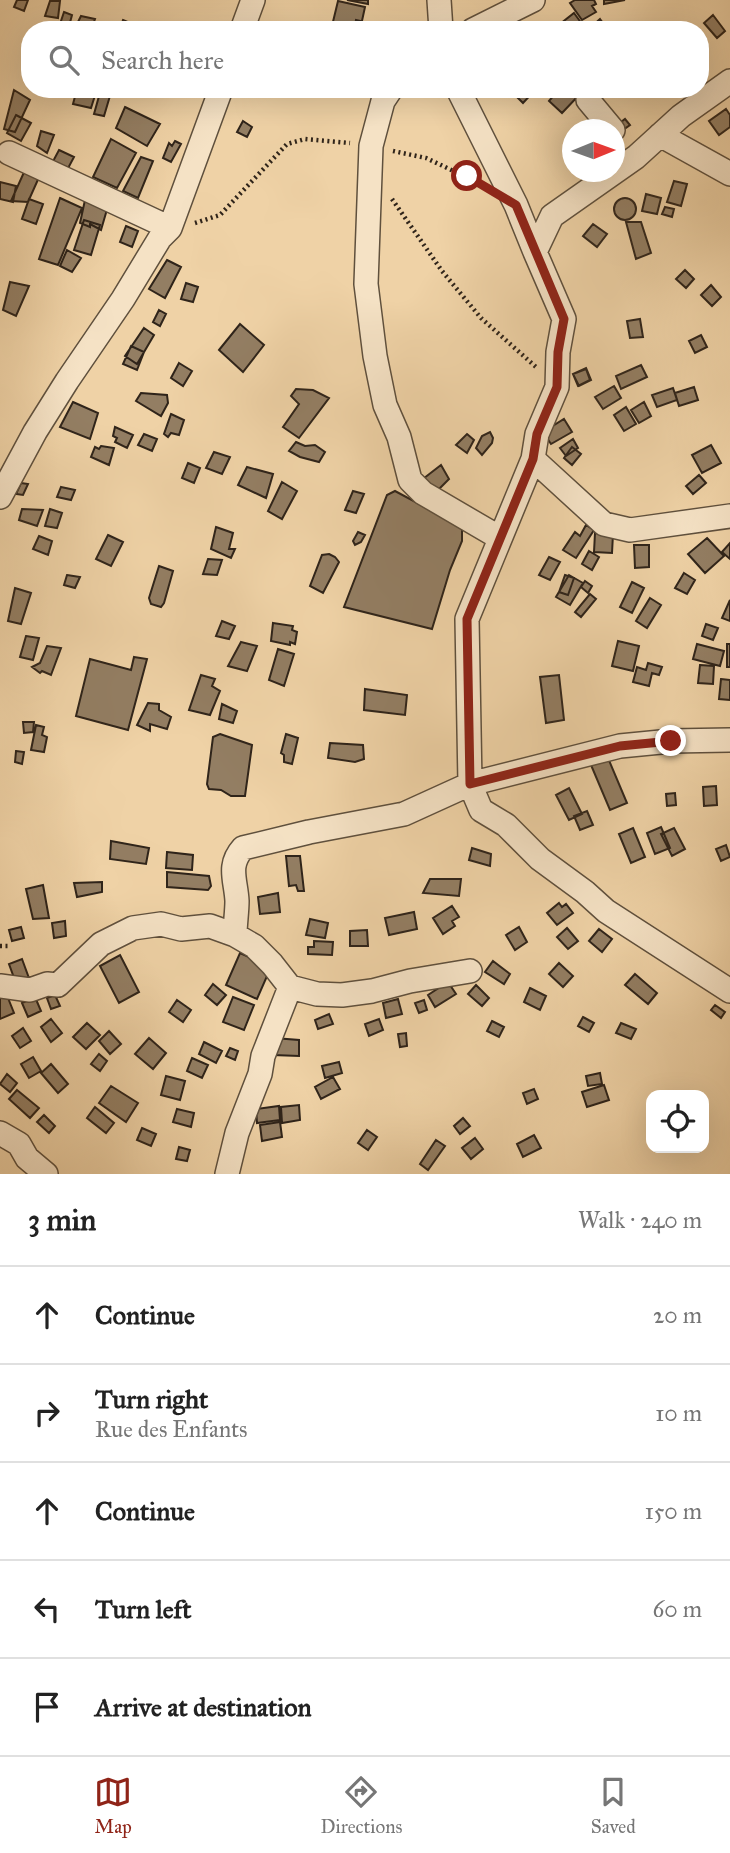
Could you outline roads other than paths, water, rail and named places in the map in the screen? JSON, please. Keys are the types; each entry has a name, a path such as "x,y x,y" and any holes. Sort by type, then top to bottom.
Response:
{"street":[{"path":"245,21 253,0"},
{"path":"439,0 440,21"},
{"path":"491,21 533,0"},
{"path":"709,96 730,81"},
{"path":"0,497 35,432 67,381 123,299 160,238 170,228 218,98"},
{"path":"385,98 371,146 366,284 375,356 385,405 399,437 410,480 423,493 500,538"},
{"path":"462,98 516,205 564,319 558,352 557,387 537,434 533,459 467,619 470,784 481,810 506,825 540,859 640,936 730,991"},
{"path":"535,251 552,216 636,158 681,116 706,98"},
{"path":"587,100 604,119"},
{"path":"660,135 730,174"},
{"path":"625,144 636,158"},
{"path":"9,153 170,228"},
{"path":"533,459 604,524 615,528 630,530 730,516"},
{"path":"235,935 237,901 233,870 236,856 243,848 404,814 470,784 620,746 671,741 730,740"},
{"path":"0,986 30,990 47,984 58,985 101,944 133,928 160,924 181,929 210,926 235,935 254,946 290,987 317,994 342,995 372,991 410,981 470,971"},
{"path":"226,1174 237,1133 260,1074 263,1056 290,987"},
{"path":"0,1133 19,1144 27,1158 46,1174"}]}
